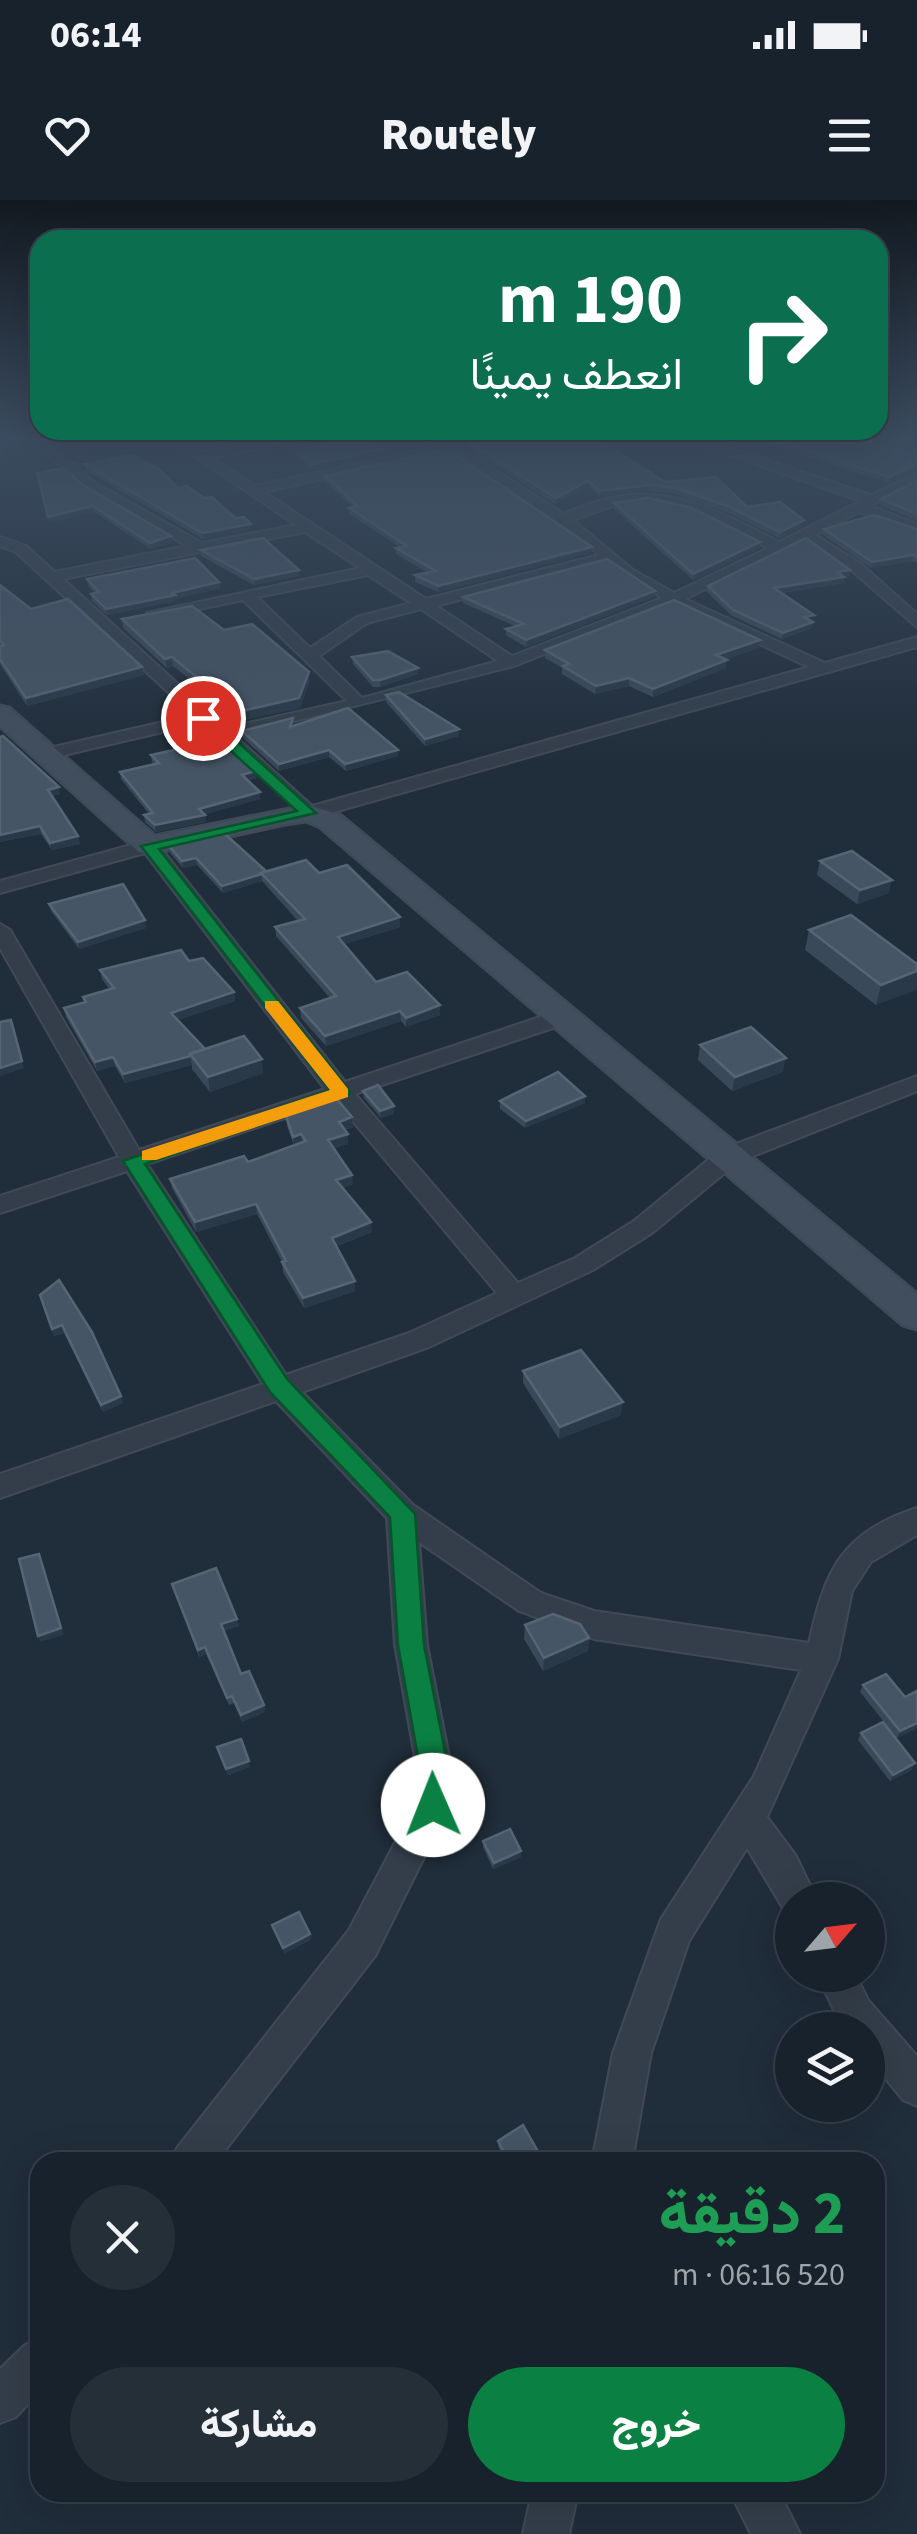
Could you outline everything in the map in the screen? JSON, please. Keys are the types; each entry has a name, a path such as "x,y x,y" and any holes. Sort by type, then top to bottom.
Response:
{"street":[{"path":"18,547 113,622 203,718 308,813 330,822 917,1314"},
{"path":"53,577 193,547"},
{"path":"332,547 510,662"},
{"path":"594,547 670,597 826,669"},
{"path":"220,734 358,704 510,662 670,597 776,547"},
{"path":"825,547 856,567 917,622"},
{"path":"308,656 362,620 607,558"},
{"path":"140,616 368,571"},
{"path":"246,595 358,704"},
{"path":"0,887 149,846 308,813 917,642"},
{"path":"0,713 149,846 342,1093 514,1296"},
{"path":"47,754 203,718"},
{"path":"0,930 133,1161 278,1386 402,1514 530,1602 594,1625 822,1659"},
{"path":"0,1205 563,1017"},
{"path":"3,1477 418,1340 584,1264 643,1228 729,1156 917,1083"},
{"path":"198,2152 362,1943 433,1805 432,1757 411,1645 402,1514"},
{"path":"614,2152 632,2053 674,1932 766,1786 822,1659 836,1588 860,1553 917,1520"},
{"path":"746,1817 790,1882"},
{"path":"845,1992 856,2013 917,2086"},
{"path":"0,2401 30,2370"},
{"path":"546,2534 552,2502"},
{"path":"758,2502 777,2534"}],"building":[{"path":"273,547 299,570 254,579 201,550"},
{"path":"592,547 438,586 415,575 436,571 396,548"},
{"path":"663,547 750,547 693,574"},
{"path":"788,547 818,547 850,570 837,572 844,577 774,588 814,615 804,617 813,622 783,633 733,610 708,586"},
{"path":"850,547 917,547 917,557 872,562"},
{"path":"195,558 219,582 106,609 91,594 99,592 87,579"},
{"path":"607,559 655,591 526,640 506,629 524,624 463,597"},
{"path":"0,585 31,609 68,599 142,667 26,698 0,659 0,646 4,645 0,640"},
{"path":"674,600 760,640 716,655 727,660 653,689 629,678 596,686 545,650"},
{"path":"192,606 224,630 252,624 309,672 299,698 229,714 236,697 199,679 172,657 165,659 122,619"},
{"path":"388,651 418,668 373,680 352,657"},
{"path":"399,692 459,729 425,739 386,695"},
{"path":"348,708 398,750 345,764 329,750 279,764 242,731 293,718 290,727"},
{"path":"3,736 59,787 48,790 78,836 50,843 40,826 0,835"},
{"path":"219,740 256,771 242,775 260,792 199,809 205,815 155,825 144,815 153,813 120,772 159,763 151,755"},
{"path":"225,834 266,871 222,886 196,858 182,861 169,846"},
{"path":"852,851 892,880 860,890 820,861"},
{"path":"306,860 319,873 347,865 400,917 338,937 376,982 407,972 440,1005 406,1018 400,1011 325,1036 300,1008 336,996 275,927 305,919 261,873"},
{"path":"123,884 145,920 78,942 49,904"},
{"path":"851,915 917,964 917,971 881,985 809,930"},
{"path":"181,950 189,961 203,958 234,992 171,1013 205,1049 123,1074 113,1057 95,1062 64,1008 86,1002 83,997 114,988 100,970"},
{"path":"11,1020 22,1061 0,1068 0,1022"},
{"path":"751,1027 786,1058 735,1077 700,1045"},
{"path":"244,1036 262,1059 208,1077 190,1054"},
{"path":"558,1072 585,1096 526,1121 500,1101"},
{"path":"378,1085 394,1106 380,1111 363,1091"},
{"path":"336,1098 352,1117 339,1122 348,1134 328,1140 352,1175 336,1180 371,1222 332,1238 355,1281 303,1298 256,1204 195,1222 170,1179 244,1156 248,1162 306,1141 301,1134 293,1137 286,1116"},
{"path":"59,1280 92,1332 121,1396 101,1405 62,1325 52,1329 40,1295"},
{"path":"581,1350 623,1402 560,1427 523,1371"},
{"path":"39,1554 61,1628 38,1636 19,1559"},
{"path":"216,1568 237,1619 221,1624 241,1674 249,1671 264,1705 241,1715 232,1696 227,1698 205,1647 198,1650 172,1584"},
{"path":"553,1614 580,1624 589,1638 544,1658 525,1625"},
{"path":"886,1674 905,1697 917,1691 917,1723 900,1731 863,1685"},
{"path":"883,1722 915,1763 893,1775 861,1733"},
{"path":"241,1739 249,1761 226,1769 217,1747"},
{"path":"510,1829 521,1851 494,1863 483,1841"},
{"path":"299,1912 310,1934 283,1948 272,1925"},
{"path":"523,2125 538,2152 504,2152 498,2141"}],"slow traffic":[{"path":"149,1155 342,1093 271,1004"}],"route":[{"path":"203,718 308,813 149,846 342,1093 133,1161 278,1386 402,1514 411,1645 432,1757 433,1805"}]}
